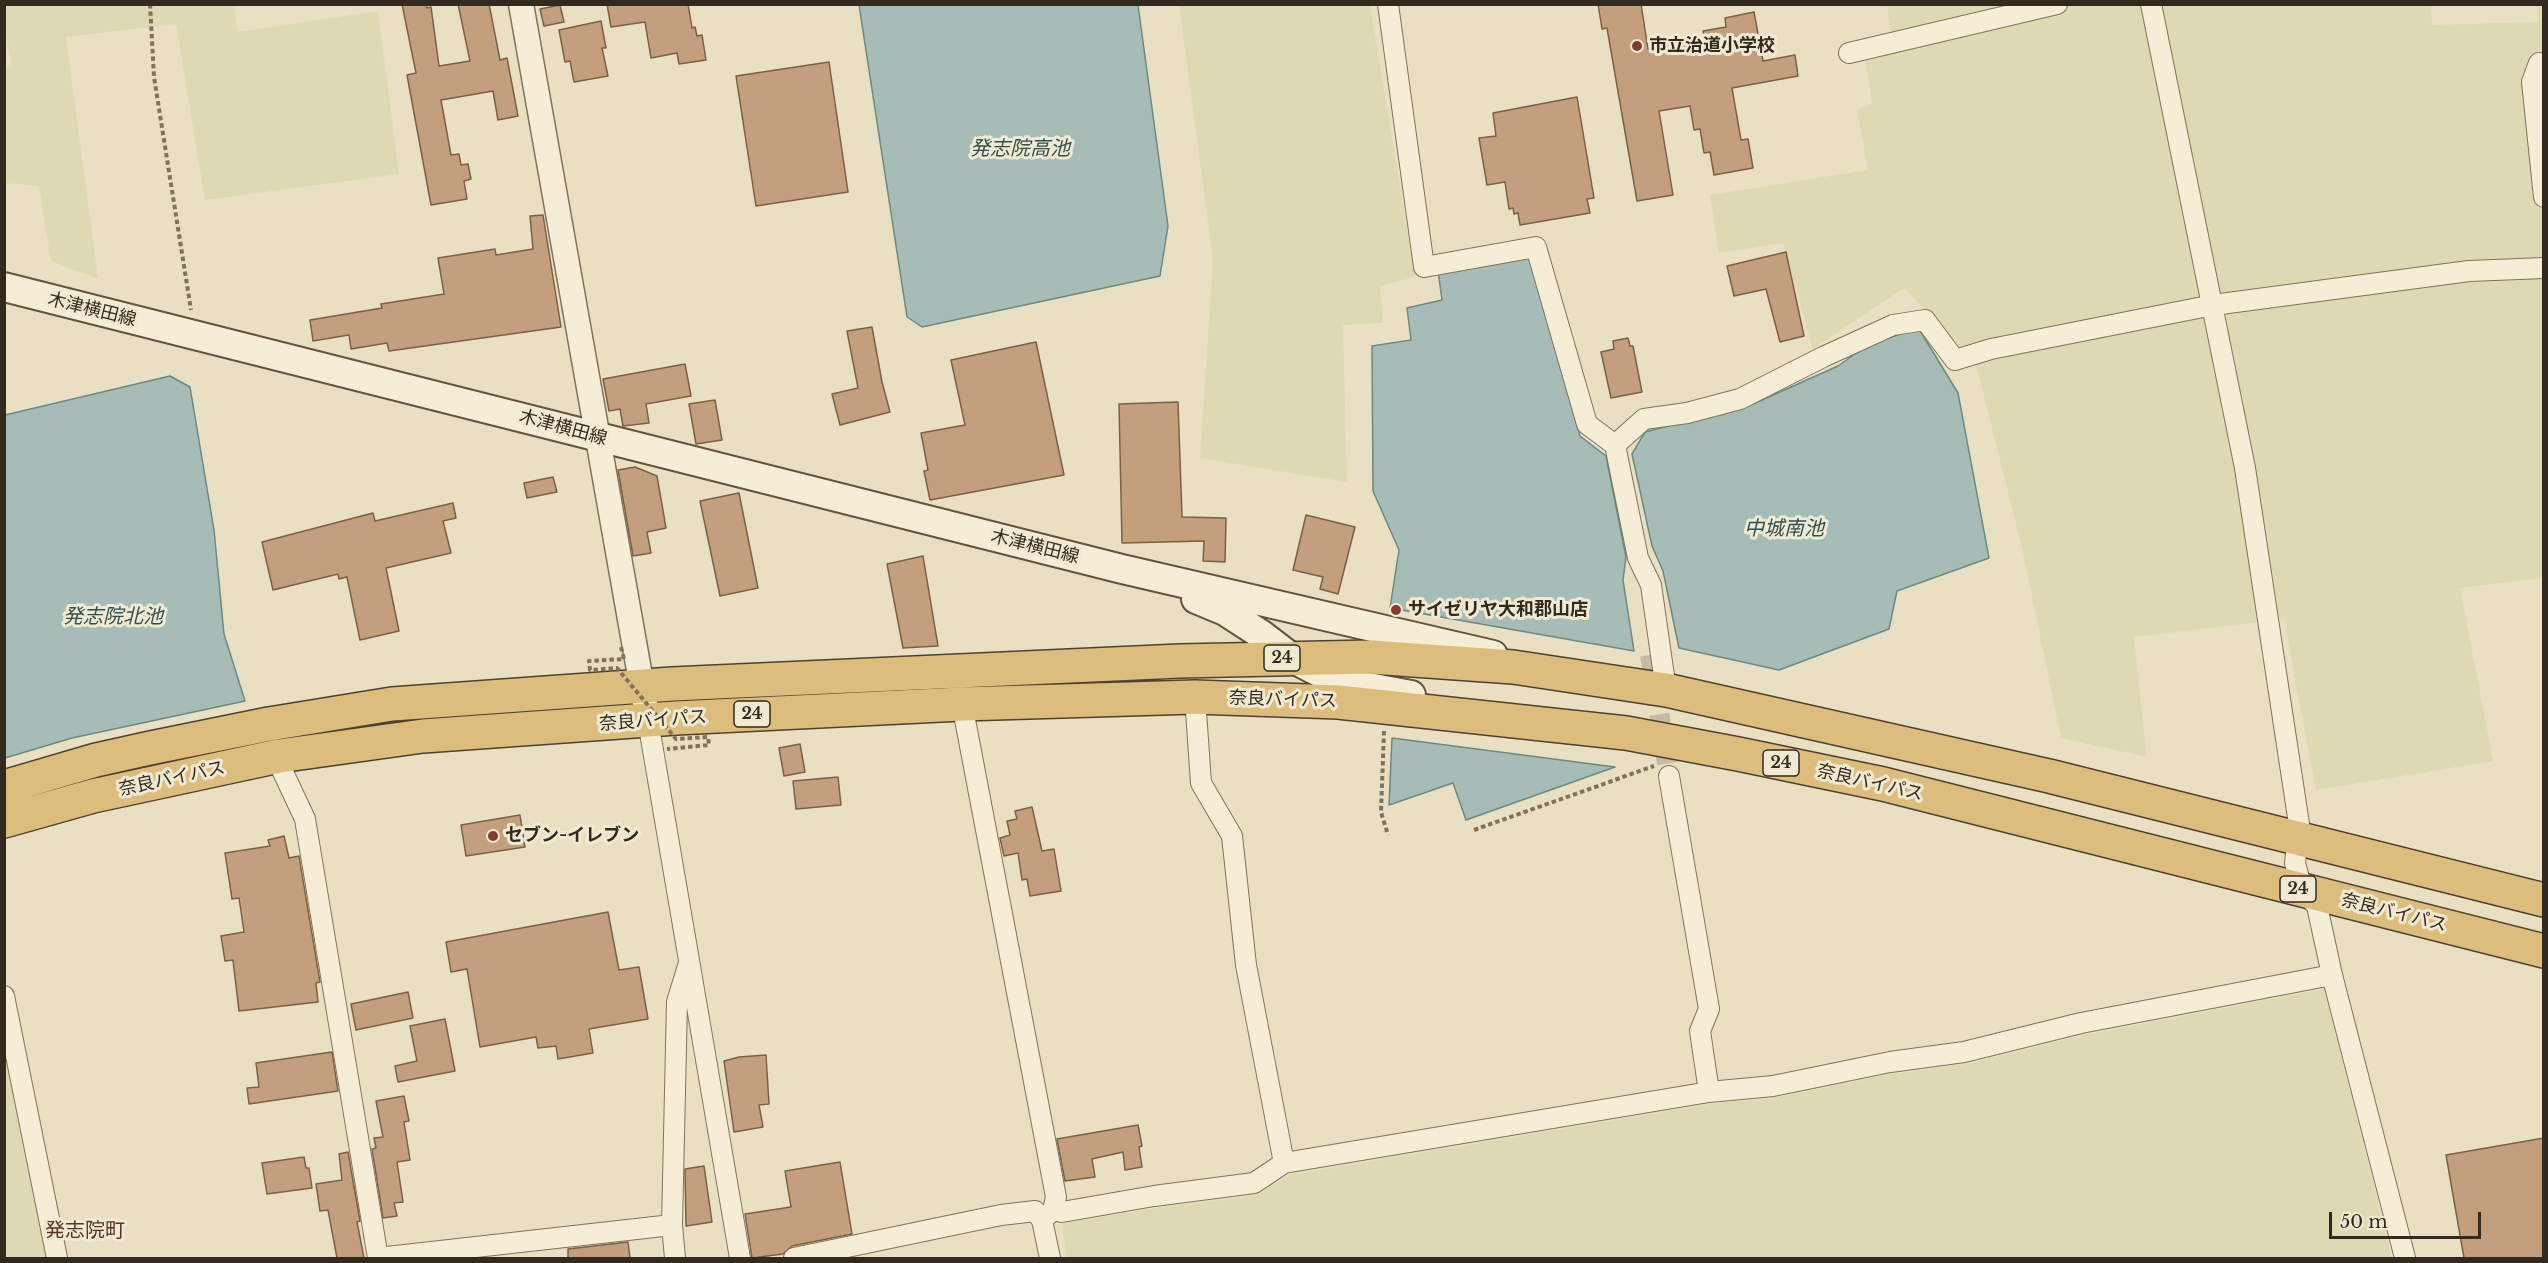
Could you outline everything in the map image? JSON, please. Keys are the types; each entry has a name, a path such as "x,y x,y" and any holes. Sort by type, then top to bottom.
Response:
{"highway":[{"name":"奈良バイパス","path":"4,787 139,750 392,704 642,686 1292,658 1371,657 1513,667 1666,690 2049,776 2544,900"},
{"name":"奈良バイパス","path":"4,821 93,796 279,756 423,736 962,704 1195,697 1338,702 1626,733 1883,784 2544,951"}],"main road":[{"name":"木津横田線","path":"4,287 1122,569 1492,655 1513,667"},
{"name":"木津横田線","path":"1122,569 1225,611 1292,658 1336,681 1385,692 1435,698 1507,719"}],"street":[{"path":"521,4 642,686 740,1258"},
{"path":"1388,4 1424,267 1536,247 1587,424 1615,445 1638,558 1650,654"},
{"path":"1849,53 2057,4"},
{"path":"2151,4 2245,468 2300,824 2295,863 2302,890 2317,906 2332,975 2404,1258"},
{"path":"2544,64 2539,63 2532,82 2544,197"},
{"path":"1615,445 1644,419 1687,413 1740,399 1893,325 1925,320 1955,360 1990,349 2213,305 2469,271 2544,268"},
{"path":"1638,558 1651,585 1666,690"},
{"path":"1195,697 1201,783 1232,836 1246,965 1284,1163"},
{"path":"962,704 1056,1197 1048,1215 1050,1258"},
{"path":"279,756 282,770 305,819 378,1258 672,1225"},
{"path":"1669,776 1709,1009 1700,1031 1709,1092"},
{"path":"675,1258 672,1225 677,1002 690,963"},
{"path":"794,1258 1001,1215 1035,1211 1048,1215 1154,1196 1254,1183 1284,1163 1709,1092 1773,1086 1890,1062 1964,1052 2081,1023 2332,975"},
{"path":"4,996 57,1258"}],"path":[{"path":"150,4 154,77 195,336"},
{"path":"621,646 624,659 589,661 590,670 617,668 676,739 708,736 709,745 668,748"},
{"path":"1386,706 1381,812 1388,835"},
{"path":"1474,830 1655,766 1660,740"}],"shaded area":[{"path":"2431,4 2432,25 2538,22 2537,5 2543,5 2543,578 2460,588 2493,761 2316,790 2284,619 2134,637 2147,757 2061,738 2022,548 1976,364 1904,288 1813,349 1783,243 1719,253 1710,195 1868,170 1857,110 1872,104 1864,51 1893,43 1887,5"},
{"path":"4,5 233,5 238,32 378,11 399,174 205,200 176,24 66,37 98,279 51,261 39,186 5,183 5,69 12,67 5,28"},
{"path":"1179,5 1370,5 1415,277 1380,286 1383,323 1343,325 1347,482 1200,458 1213,260"},
{"path":"2324,989 2392,1258 1067,1258 1062,1224 1156,1208 1258,1195 1289,1175 1710,1104 1774,1098 1892,1074 1967,1064 2084,1035"},
{"path":"19,1059 55,1258 5,1258 5,1060"}],"water":[{"name":"発志院高池","path":"859,5 1138,5 1168,226 1160,276 922,327 907,317"},
{"path":"1527,256 1533,259 1580,436 1606,456 1626,557 1623,580 1634,651 1390,608 1399,550 1373,491 1372,346 1411,340 1407,308 1442,300 1438,271"},
{"name":"中城南池","path":"1919,329 1958,393 1989,558 1897,591 1889,629 1779,670 1679,648 1663,571 1652,546 1632,454 1645,432 1753,404 1838,366 1870,343"},
{"name":"発志院北池","path":"170,376 190,387 214,530 224,634 245,701 72,738 5,758 5,415"},
{"path":"1392,738 1615,767 1466,820 1453,783 1389,805"}],"building":[{"path":"402,4 426,4 427,8 431,7 439,66 470,61 458,4 489,4 500,60 507,58 518,116 498,120 493,91 441,100 451,155 459,154 461,165 468,164 471,179 464,181 467,199 431,205 407,75 416,73"},
{"path":"607,4 688,4 692,28 695,27 697,36 702,35 706,60 679,64 677,53 651,58 645,22 611,27"},
{"path":"1598,4 1641,4 1648,49 1705,39 1703,31 1726,27 1725,18 1754,12 1763,61 1795,55 1798,76 1732,88 1741,140 1748,139 1753,168 1714,175 1710,152 1704,153 1700,129 1694,130 1690,106 1659,111 1673,195 1637,201 1607,28 1602,29"},
{"path":"560,5 564,22 544,26 540,9"},
{"path":"601,21 606,48 602,48 608,76 574,82 570,61 565,62 559,30"},
{"path":"829,62 848,192 756,206 736,76"},
{"path":"1577,97 1594,198 1587,199 1590,213 1520,225 1518,213 1514,214 1513,208 1509,209 1505,182 1487,185 1479,138 1496,136 1493,113"},
{"path":"543,215 561,327 389,351 387,343 351,349 349,335 313,341 310,320 382,308 381,304 444,294 438,258 495,249 496,255 533,249 530,216"},
{"path":"1786,252 1804,336 1780,342 1766,289 1734,296 1727,266"},
{"path":"872,327 890,412 840,425 832,394 858,388 847,331"},
{"path":"1628,338 1630,346 1633,346 1642,392 1611,398 1601,352 1614,349 1613,341"},
{"path":"1036,342 1064,475 930,500 924,471 928,470 921,433 965,425 951,360"},
{"path":"685,364 691,396 646,404 649,423 623,426 620,409 609,411 603,379"},
{"path":"715,400 722,440 696,444 689,404"},
{"path":"1178,402 1182,517 1226,518 1225,562 1203,561 1204,541 1122,543 1119,404"},
{"path":"635,467 657,476 666,528 647,532 651,553 633,556 618,470"},
{"path":"553,477 557,492 527,498 524,483"},
{"path":"739,493 758,588 720,596 700,501"},
{"path":"453,503 456,518 443,521 451,553 386,568 399,631 360,640 347,577 339,579 338,574 273,590 262,542 373,513 375,521"},
{"path":"1306,515 1355,527 1338,594 1320,589 1323,577 1293,570"},
{"path":"923,556 938,646 903,648 887,564"},
{"path":"800,744 805,772 784,776 779,748"},
{"path":"838,777 841,805 796,809 793,781"},
{"path":"1032,807 1042,851 1054,849 1061,891 1030,896 1027,879 1022,880 1018,853 1004,856 1000,838 1010,835 1007,821 1017,819 1015,811"},
{"name":"セブン-イレブン","path":"520,815 525,847 466,856 461,825"},
{"path":"284,836 289,858 299,856 320,982 316,983 318,1002 239,1011 233,960 225,961 221,936 244,932 239,898 232,899 225,853 270,846 268,840"},
{"path":"608,912 619,970 639,967 648,1019 589,1029 593,1053 558,1059 556,1046 538,1048 536,1037 480,1047 467,969 451,972 446,942"},
{"path":"408,992 413,1018 356,1030 351,1004"},
{"path":"445,1019 455,1071 398,1082 395,1066 417,1061 410,1026"},
{"path":"332,1052 338,1091 249,1104 247,1088 259,1087 256,1063"},
{"path":"766,1055 769,1104 759,1105 763,1127 734,1132 724,1061 739,1057"},
{"path":"404,1096 409,1121 404,1122 410,1160 397,1162 403,1202 394,1203 397,1216 383,1218 372,1149 376,1148 374,1138 383,1137 376,1101"},
{"path":"1138,1125 1142,1146 1139,1147 1142,1167 1125,1170 1123,1152 1092,1159 1095,1177 1065,1181 1057,1139"},
{"path":"2544,1138 2544,1258 2464,1258 2446,1155"},
{"path":"348,1152 364,1258 337,1258 328,1210 320,1211 316,1184 342,1180 339,1154"},
{"path":"304,1157 306,1168 309,1168 312,1188 267,1194 262,1163"},
{"path":"840,1162 852,1234 792,1246 783,1254 752,1258 745,1214 791,1207 785,1171"},
{"path":"704,1166 712,1222 686,1226 685,1169"},
{"path":"628,1242 630,1258 568,1258 568,1249"}],"tunnel":[{"path":"1650,655 1669,776"}],"place":[{"name":"市立治道小学校","path":"1637,46"},
{"name":"サイゼリヤ大和郡山店","path":"1396,610"},
{"name":"セブン-イレブン","path":"493,836"}],"district":[{"name":"発志院町","path":"85,1231"}]}
